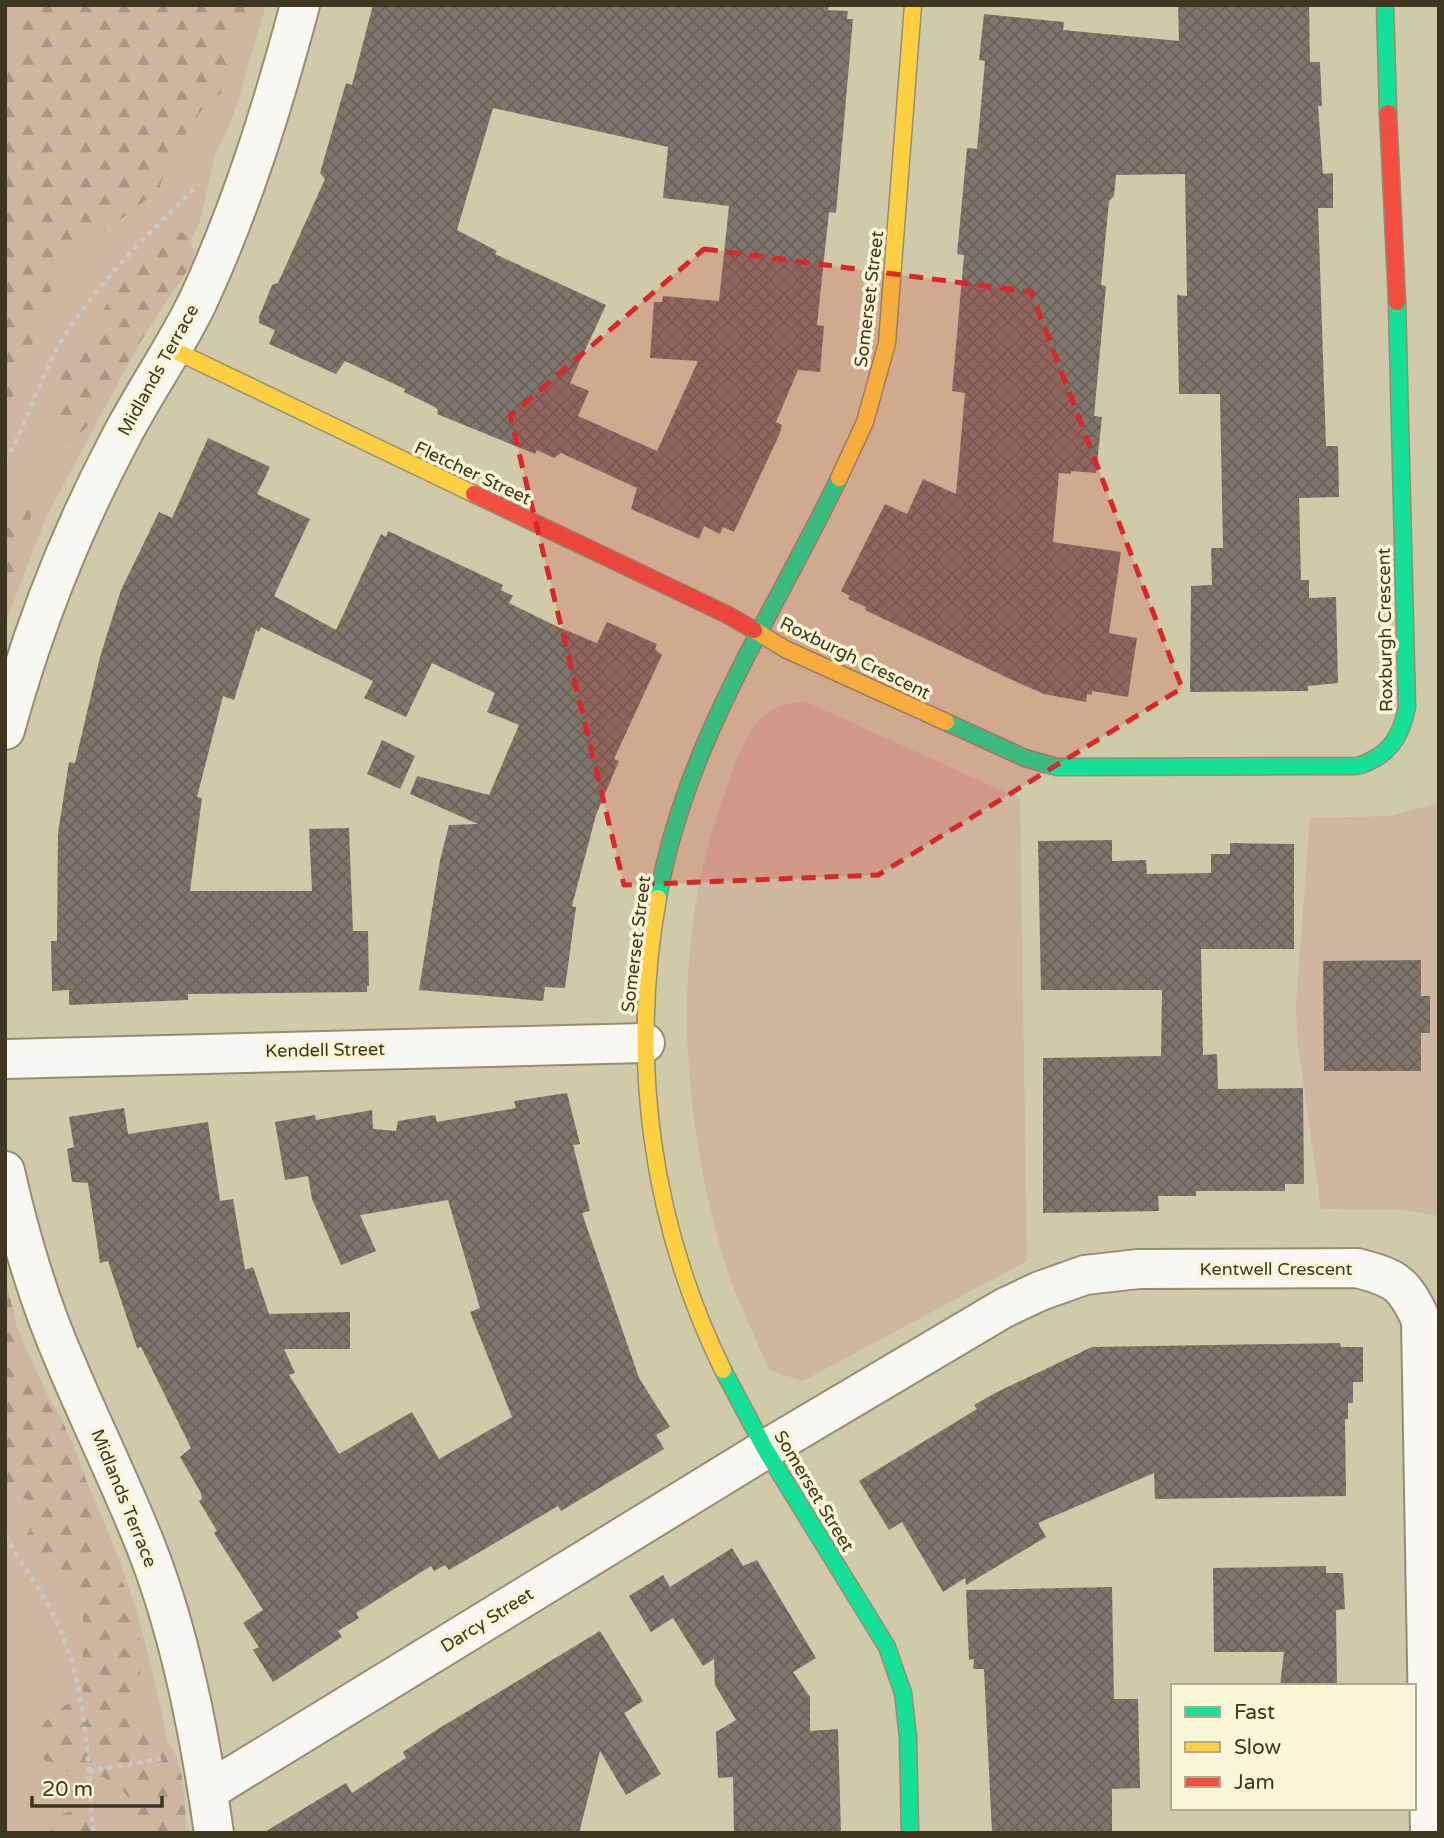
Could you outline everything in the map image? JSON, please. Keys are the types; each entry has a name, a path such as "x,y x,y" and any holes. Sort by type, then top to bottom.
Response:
{"street":[{"name":"Midlands Terrace","path":"5,730 38,620 65,549 121,437 174,349 241,200 300,5"},
{"name":"Somerset Street","path":"910,1833 903,1693 887,1647 730,1388 697,1314 671,1238 655,1168 645,1042 651,952 664,868 692,778 757,631 846,467 876,388 891,302 913,5"},
{"name":"Roxburgh Crescent","path":"757,631 785,649 1026,758 1057,767 1357,766 1376,762 1388,753 1404,725 1407,707 1397,287 1389,172 1385,5"},
{"name":"Fletcher Street","path":"174,349 757,631"},
{"name":"Kendell Street","path":"5,1059 645,1042"},
{"name":"Midlands Terrace","path":"5,1171 17,1222 67,1367 150,1558 191,1703 214,1833"},
{"name":"Kentwell Crescent","path":"766,1449 1004,1308 1040,1291 1085,1275 1138,1269 1357,1268 1386,1276 1409,1293 1421,1320 1430,1833"},
{"name":"Darcy Street","path":"208,1791 766,1449"}],"path":[{"path":"5,461 21,434 47,369 75,322 128,256 208,175"},
{"path":"5,1535 43,1594 72,1659 80,1695 93,1833"},
{"path":"88,1771 174,1756"}],"highlighted area":[{"path":"704,249 1031,292 1182,688 878,875 624,885 510,416"}],"green space":[{"path":"5,5 266,5 239,97 215,155 200,221 163,300 46,517 5,624"},
{"path":"30,5 248,5 234,42 222,93 207,102 168,160 159,190 60,265 15,393 5,408 5,58 16,50"},
{"path":"180,232 188,235 194,251 193,262 134,351 96,418 76,437 69,441 59,441 53,405 63,369 143,251 149,245"},
{"path":"20,498 33,509 5,606 5,511"},
{"path":"804,701 1020,799 1027,1261 803,1381 769,1370 738,1299 723,1256 697,1142 687,1025 695,909 707,851 732,771 750,733 767,713 787,704"},
{"path":"1439,803 1439,1216 1404,1210 1321,1209 1297,1037 1296,1004 1310,818 1390,816"},
{"path":"5,1277 16,1322 15,1362 24,1376 46,1393 62,1420 99,1518 100,1541 129,1595 141,1645 140,1676 132,1698 177,1758 184,1790 185,1833 136,1833 130,1799 119,1787 104,1777 70,1773 39,1757 39,1734 43,1726 56,1712 83,1693 83,1604 23,1546 35,1514 25,1498 5,1500"},
{"path":"5,1299 101,1514 129,1588 154,1679 184,1833 5,1833"},
{"path":"77,1809 108,1833 49,1833 60,1815"}],"building":[{"path":"373,5 829,5 828,10 848,11 847,19 853,19 836,213 829,212 817,325 824,326 820,372 798,370 776,422 782,425 780,433 734,532 723,527 720,534 704,526 699,539 631,509 637,488 561,453 554,458 537,450 535,454 437,414 435,407 404,392 405,389 345,361 336,374 269,344 275,330 259,323 259,317 272,285 278,283 325,179 320,173 346,83 352,85","holes":["493,108 668,147 663,198 729,206 719,301 663,296 662,302 654,302 650,358 698,361 657,451 578,416 589,391 570,383 606,305 495,254 497,251 457,230"]},
{"path":"1178,5 1309,5 1310,62 1320,62 1322,106 1318,106 1323,174 1333,173 1333,208 1318,208 1326,446 1338,446 1339,497 1299,498 1301,580 1309,580 1309,598 1336,597 1338,683 1308,686 1308,691 1190,692 1191,586 1212,585 1211,548 1223,548 1220,394 1179,394 1177,295 1187,296 1185,174 1116,175 1114,196 1109,201 1101,285 1106,286 1094,416 1102,417 1096,473 1059,473 1053,542 1121,552 1109,633 1137,638 1128,697 1092,691 1092,695 1087,694 1086,702 1044,694 1010,679 865,610 866,607 848,599 850,596 841,591 885,504 907,514 923,479 956,494 965,393 952,391 964,255 957,254 967,148 977,149 985,61 979,60 984,14 1064,22 1063,30 1179,41"},
{"path":"208,438 270,467 257,494 310,519 274,596 336,630 381,534 386,537 388,531 503,585 501,590 513,596 509,603 558,627 597,643 607,622 657,644 655,649 662,655 614,759 619,761 596,815 572,906 576,907 565,988 545,987 543,1001 419,990 440,860 449,825 478,824 410,794 417,776 489,795 519,725 487,712 495,693 432,663 406,717 364,698 373,681 261,627 259,632 256,630 234,700 223,696 197,797 202,798 190,891 312,891 309,829 349,828 353,931 368,931 367,992 188,994 188,1000 69,1005 69,990 52,991 51,941 57,941 58,833 69,762 75,763 100,657 121,590 159,512 172,518"},
{"path":"382,740 415,756 400,789 367,774"},
{"path":"1112,840 1112,861 1146,860 1147,874 1211,873 1211,854 1230,854 1230,843 1294,844 1294,949 1201,949 1203,1055 1217,1054 1218,1089 1303,1088 1304,1184 1285,1184 1285,1191 1196,1191 1196,1196 1158,1196 1159,1211 1043,1213 1043,1058 1161,1056 1162,990 1041,990 1038,841"},
{"path":"1421,960 1421,996 1430,996 1430,1033 1421,1033 1421,1071 1324,1071 1323,961"},
{"path":"567,1093 580,1144 573,1145 590,1211 582,1213 639,1378 670,1427 656,1435 664,1449 561,1511 558,1506 449,1570 445,1565 434,1571 431,1566 356,1613 359,1618 338,1631 342,1637 273,1682 253,1650 259,1647 243,1623 263,1610 214,1533 217,1531 199,1501 202,1499 201,1493 180,1457 191,1448 141,1347 137,1348 108,1261 100,1263 88,1183 72,1182 67,1149 74,1147 69,1117 124,1108 128,1134 208,1122 220,1201 233,1199 245,1270 253,1267 269,1314 350,1312 350,1349 284,1349 295,1373 289,1375 339,1454 412,1412 439,1459 512,1417 470,1312 480,1308 448,1200 360,1215 376,1251 341,1265 312,1199 308,1176 285,1180 275,1122 315,1115 316,1120 372,1110 373,1129 396,1131 398,1121 435,1115 437,1122 516,1108 514,1101"},
{"path":"1340,1343 1341,1347 1363,1347 1363,1382 1353,1382 1353,1403 1348,1403 1348,1419 1345,1419 1346,1496 1155,1499 1154,1473 1038,1523 1046,1537 966,1585 965,1578 943,1592 902,1522 889,1530 859,1481 977,1409 974,1405 1092,1347"},
{"path":"732,1548 743,1566 757,1560 816,1658 793,1672 810,1697 810,1731 838,1729 841,1833 734,1833 733,1777 718,1778 716,1732 736,1720 715,1685 714,1659 703,1666 673,1618 651,1632 629,1596 663,1575 670,1587"},
{"path":"1326,1566 1326,1573 1343,1573 1345,1609 1336,1610 1337,1684 1280,1684 1284,1652 1214,1652 1213,1568"},
{"path":"1112,1587 1114,1699 1138,1699 1140,1788 1112,1789 1112,1833 992,1833 984,1669 973,1669 974,1659 969,1660 966,1590"},
{"path":"600,1631 643,1701 624,1713 661,1774 626,1795 600,1751 579,1833 263,1833 346,1783 352,1793 406,1758 403,1752 438,1729"}],"traffic: fast":[{"path":"1385,5 1388,113"},
{"path":"946,722 1025,758 1057,767 1357,766 1385,752 1397,737 1407,707 1397,302"},
{"path":"658,898 671,841 688,786 709,733 839,478"},
{"path":"723,1370 765,1449 887,1647 903,1693 908,1737 910,1833"}],"traffic: slow":[{"path":"839,478 865,422 887,343 913,5"},
{"path":"174,350 474,494"},
{"path":"754,630 785,649 946,722"},
{"path":"658,898 646,1019 647,1079 653,1139 663,1199 678,1257 698,1314 723,1370"}],"traffic: jam":[{"path":"1388,113 1397,302"},
{"path":"474,494 726,614 754,630"}]}
